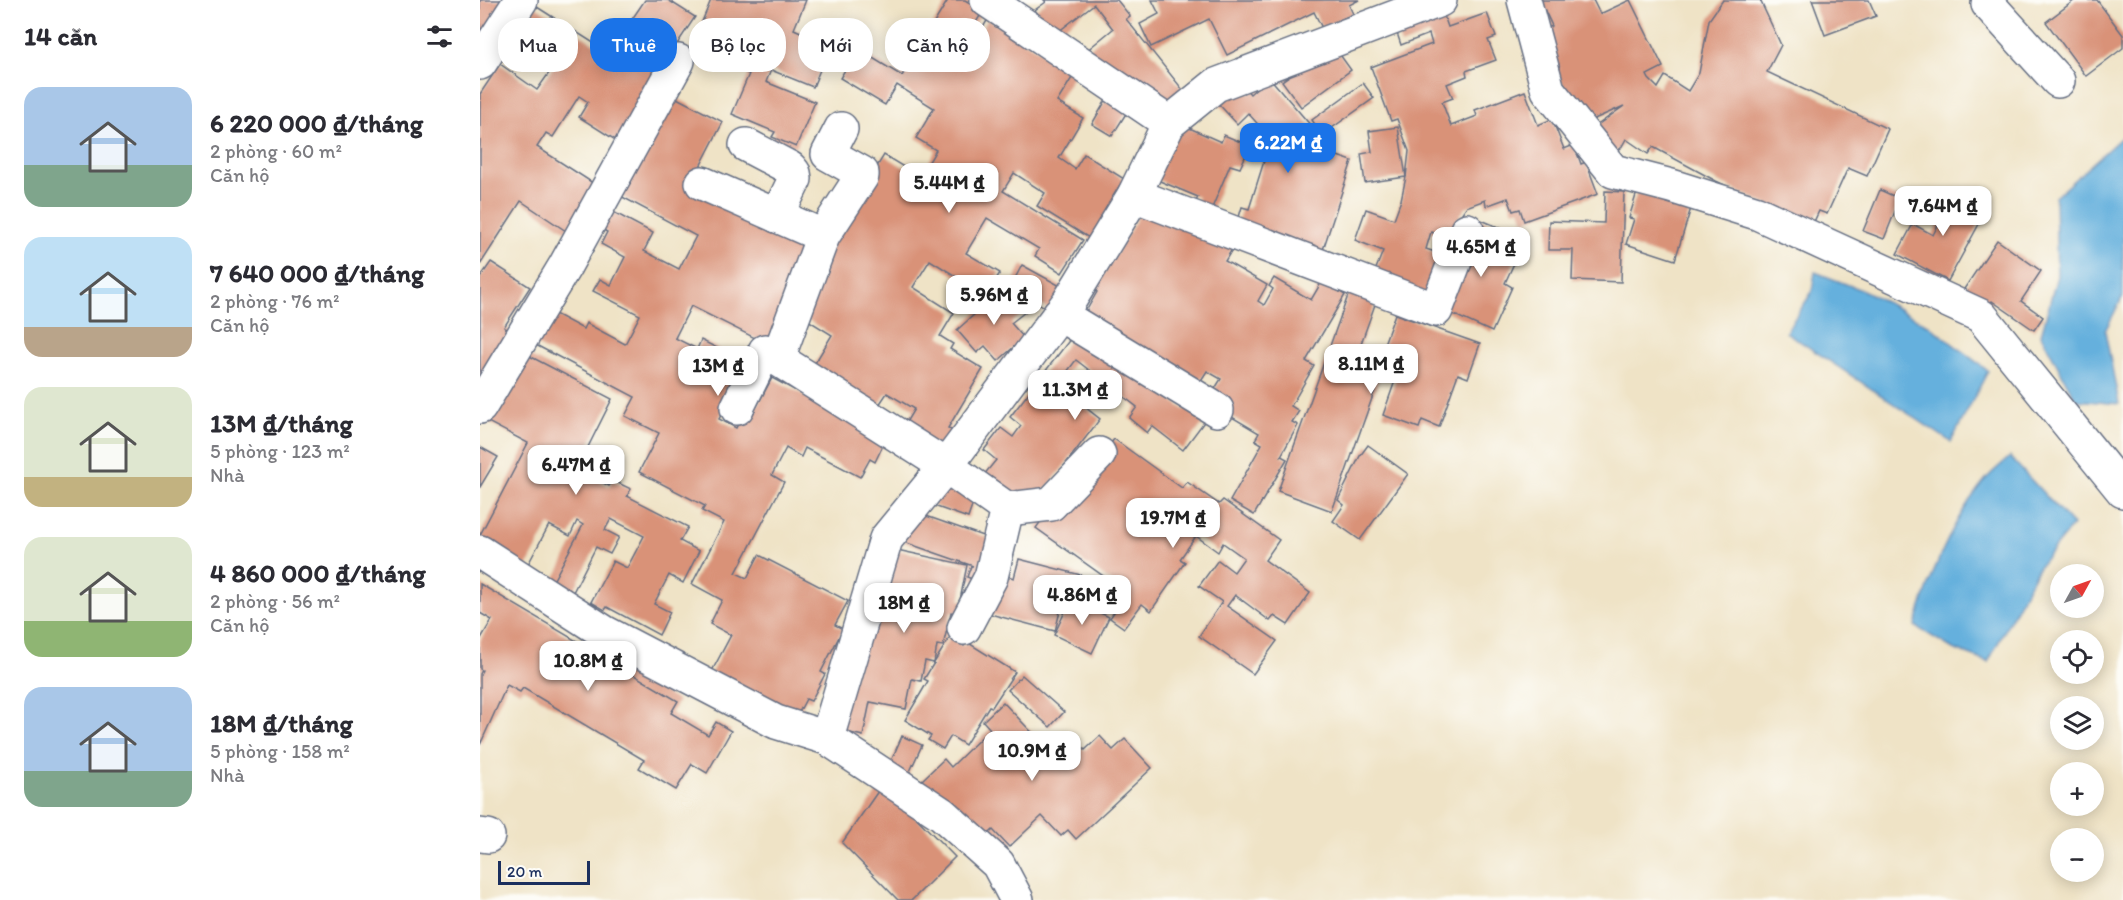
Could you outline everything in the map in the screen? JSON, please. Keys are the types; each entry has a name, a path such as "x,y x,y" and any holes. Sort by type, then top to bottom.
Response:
{"street":[{"path":"480,63 521,0"},
{"path":"987,0 1169,123"},
{"path":"827,738 886,539 946,466 1059,314 1134,195 1169,123 1216,85 1440,0"},
{"path":"1524,0 1548,90 1613,171 1671,186 1757,213 1981,316 2123,491"},
{"path":"1988,4 2058,81"},
{"path":"480,407 565,266 678,62"},
{"path":"778,358 823,236 862,176 862,173 828,154 841,129"},
{"path":"746,145 790,168 794,173 795,179 777,216"},
{"path":"702,183 823,236"},
{"path":"1134,195 1436,310 1467,230"},
{"path":"1059,314 1217,410"},
{"path":"737,408 765,351 946,466 1007,509 1051,504 1100,454"},
{"path":"964,627 991,577 1007,509"},
{"path":"480,552 614,637 776,722 827,738 942,814 998,864 1017,900"}],"water":[{"path":"2123,136 2123,296 2105,331 2119,404 2076,400 2041,335 2057,276 2055,197"},
{"path":"1815,272 1869,293 1928,325 1988,371 1951,442 1786,332 1812,292"},
{"path":"2010,457 2073,525 2038,568 1988,662 1953,649 1915,626 1935,568 1962,512 1986,479"}],"building":[{"path":"480,0 501,0 505,4 480,50"},
{"path":"526,0 554,18 515,18"},
{"path":"645,0 668,0 695,17 689,18 689,26 677,44 677,18 633,18"},
{"path":"711,0 806,0 794,29 798,31 798,72 819,72 813,87 776,72 786,72 786,18 704,18"},
{"path":"948,0 965,0 983,11 979,18 937,18"},
{"path":"1044,0 1117,0 1130,16 1126,19 1187,95 1163,113 1085,52 1113,29 1094,4 1054,35 1035,10 1046,2"},
{"path":"1152,0 1359,0 1349,5 1353,14 1322,28 1314,12 1227,55 1209,19 1151,47 1140,24 1159,14"},
{"path":"1540,0 1593,0 1600,14 1630,0 1663,67 1647,75 1649,79 1658,88 1665,76 1688,91 1699,73 1709,20 1723,0 1760,0 1781,45 1767,72 1888,129 1867,176 1848,168 1827,214 1819,211 1812,226 1716,181 1653,147 1648,154 1626,139 1621,148 1605,160 1585,134 1624,106 1583,124 1536,34 1552,26"},
{"path":"1812,0 1869,0 1876,16 1825,35"},
{"path":"2075,0 2097,0 2123,35 2123,48 2086,76 2046,22"},
{"path":"1441,7 1448,27 1487,13 1496,37 1488,40 1496,60 1466,71 1467,76 1447,84 1453,98 1442,102 1451,126 1477,116 1475,110 1525,91 1538,125 1552,119 1564,149 1574,145 1581,164 1586,162 1598,194 1524,221 1520,209 1513,211 1508,198 1486,206 1485,200 1466,207 1457,220 1450,239 1431,232 1426,249 1444,255 1427,302 1374,274 1383,251 1355,240 1366,209 1394,219 1406,177 1409,151 1397,119 1391,121 1371,67 1432,44 1429,34 1401,45 1394,24"},
{"path":"990,20 1075,73 1057,102 1083,118 1059,158 1075,169 1084,154 1129,182 1094,241 1037,206 1045,193 1014,173 1003,191 1083,240 1062,273 1035,256 1039,249 987,218 966,253 1000,273 986,295 930,260 913,287 954,313 940,336 953,344 950,349 983,369 948,428 957,433 948,449 899,434 914,409 887,393 879,405 809,373 832,335 798,314 819,262 884,155 920,177 936,150 916,138 934,108 897,85 885,105 840,78 844,72 873,72 873,58 885,66 885,72 895,72 902,76 904,72 990,72"},
{"path":"578,33 590,41 590,72 662,72 628,148 579,117 588,102 579,96 553,137 546,133 537,147 596,185 566,231 521,201 480,265 480,94 498,67 498,72 511,72 537,90 550,72 578,72"},
{"path":"1333,45 1351,70 1301,107 1282,81"},
{"path":"744,72 770,72 766,82 815,102 796,147 772,137 775,132 732,114 749,74"},
{"path":"1269,77 1325,142 1317,149 1352,161 1319,262 1235,230 1242,207 1249,209 1271,139 1248,113 1237,124 1215,100 1237,79 1250,94"},
{"path":"1363,83 1374,98 1322,135 1312,120"},
{"path":"669,94 723,122 692,182 814,242 775,348 691,306 675,338 697,349 701,340 733,356 722,377 737,384 719,419 736,428 749,402 757,406 772,378 886,439 875,462 870,459 860,477 805,448 801,457 786,448 772,475 784,482 736,573 747,578 759,555 848,601 835,625 843,629 821,672 825,674 811,701 806,699 796,718 711,673 731,635 710,624 722,600 692,584 724,522 702,511 705,506 639,472 659,433 625,416 635,397 534,344 544,308 583,329 586,323 625,344 640,315 593,291 600,279 611,285 625,257 601,244 607,232 592,223 602,206 653,233 644,251 679,269 696,236 611,191"},
{"path":"1106,100 1127,112 1112,136 1092,124"},
{"path":"1178,123 1221,142 1224,135 1250,146 1240,168 1230,165 1207,220 1191,213 1198,197 1155,179"},
{"path":"1398,127 1406,177 1365,183 1361,154 1372,152 1369,131"},
{"path":"1880,190 1900,199 1884,239 1863,231"},
{"path":"1605,191 1624,192 1621,282 1572,280 1573,250 1548,250 1549,221 1604,223"},
{"path":"1944,191 1985,213 1948,281 1897,254 1913,224 1933,235 1940,221 1930,216"},
{"path":"1637,192 1691,208 1675,260 1626,244 1634,219 1629,218"},
{"path":"1144,206 1234,246 1225,261 1267,285 1258,301 1264,305 1273,289 1269,286 1274,278 1311,300 1322,281 1345,295 1306,361 1314,366 1291,406 1299,411 1292,422 1298,425 1281,456 1287,459 1254,515 1230,501 1262,444 1255,440 1259,433 1225,413 1211,395 1221,379 1207,371 1200,382 1080,322 1097,292 1095,290"},
{"path":"1479,219 1512,233 1502,255 1515,261 1505,283 1512,287 1492,332 1439,308"},
{"path":"1997,240 2041,271 2021,301 2043,317 2034,330 1992,301 1987,309 1962,292"},
{"path":"491,262 530,287 504,327 514,334 480,377 480,278"},
{"path":"1022,265 1064,288 1052,311 1010,288"},
{"path":"1004,288 1025,312 1011,323 1024,338 998,361 985,346 977,353 957,330"},
{"path":"1350,290 1377,299 1354,363 1374,371 1395,314 1480,344 1468,378 1458,374 1439,427 1422,420 1419,428 1383,415 1396,378 1381,373 1332,511 1278,491"},
{"path":"1078,329 1185,410 1189,404 1207,418 1183,450 1152,426 1147,433 1129,418 1137,407 1076,360 1057,385 1100,419 1034,505 1017,502 983,476 996,460 984,450 1001,428 1013,437 1021,426 1010,417"},
{"path":"518,350 612,399 584,455 569,447 562,461 609,486 612,480 631,489 627,496 688,527 680,541 699,551 683,583 669,575 654,604 670,612 659,635 607,607 605,610 591,602 613,561 627,568 644,536 611,519 605,530 619,537 610,554 596,547 571,596 551,585 583,525 577,521 570,536 549,525 525,570 480,547 480,535 528,443 482,419"},
{"path":"1114,439 1182,488 1187,482 1219,504 1223,500 1279,540 1265,560 1310,593 1288,625 1274,616 1270,621 1235,595 1227,606 1277,641 1253,674 1199,636 1222,602 1199,586 1218,560 1234,572 1244,558 1223,543 1218,552 1196,536 1180,559 1185,562 1151,611 1142,604 1124,628 1110,618 1127,593 1036,528 1055,502 1064,509"},
{"path":"1368,445 1408,474 1360,540 1333,521 1344,505 1338,500"},
{"path":"480,447 498,457 480,487"},
{"path":"942,484 976,495 968,518 934,506"},
{"path":"915,512 994,540 985,584 967,577 973,566 904,542"},
{"path":"897,550 967,565 960,600 967,601 964,614 951,612 943,646 937,645 934,663 925,661 921,681 912,679 906,709 870,702 863,736 838,730 882,583 890,585"},
{"path":"1019,559 1081,575 1075,595 1065,592 1055,631 990,614 1001,574 1014,578"},
{"path":"480,584 678,701 671,713 708,735 716,722 731,731 707,773 692,764 676,790 639,768 644,760 523,688 520,692 507,685 480,745 480,674 482,670 480,669 480,640 492,620 480,613"},
{"path":"1071,599 1109,617 1092,653 1054,635"},
{"path":"950,637 964,646 967,642 1015,672 992,707 989,706 965,745 951,736 943,749 928,740 931,736 905,720 928,681 924,679"},
{"path":"1022,675 1064,712 1050,727 1008,690"},
{"path":"1003,702 1042,743 1024,759 1029,765 1047,747 1064,764 1082,747 1085,750 1100,736 1113,750 1125,739 1152,768 1076,839 1068,830 1061,836 1042,816 1009,847 993,830 979,843 921,781 944,759 951,767 990,729 983,721"},
{"path":"902,736 922,745 907,778 888,768"},
{"path":"883,784 955,857 912,900 898,900 842,843"}]}
